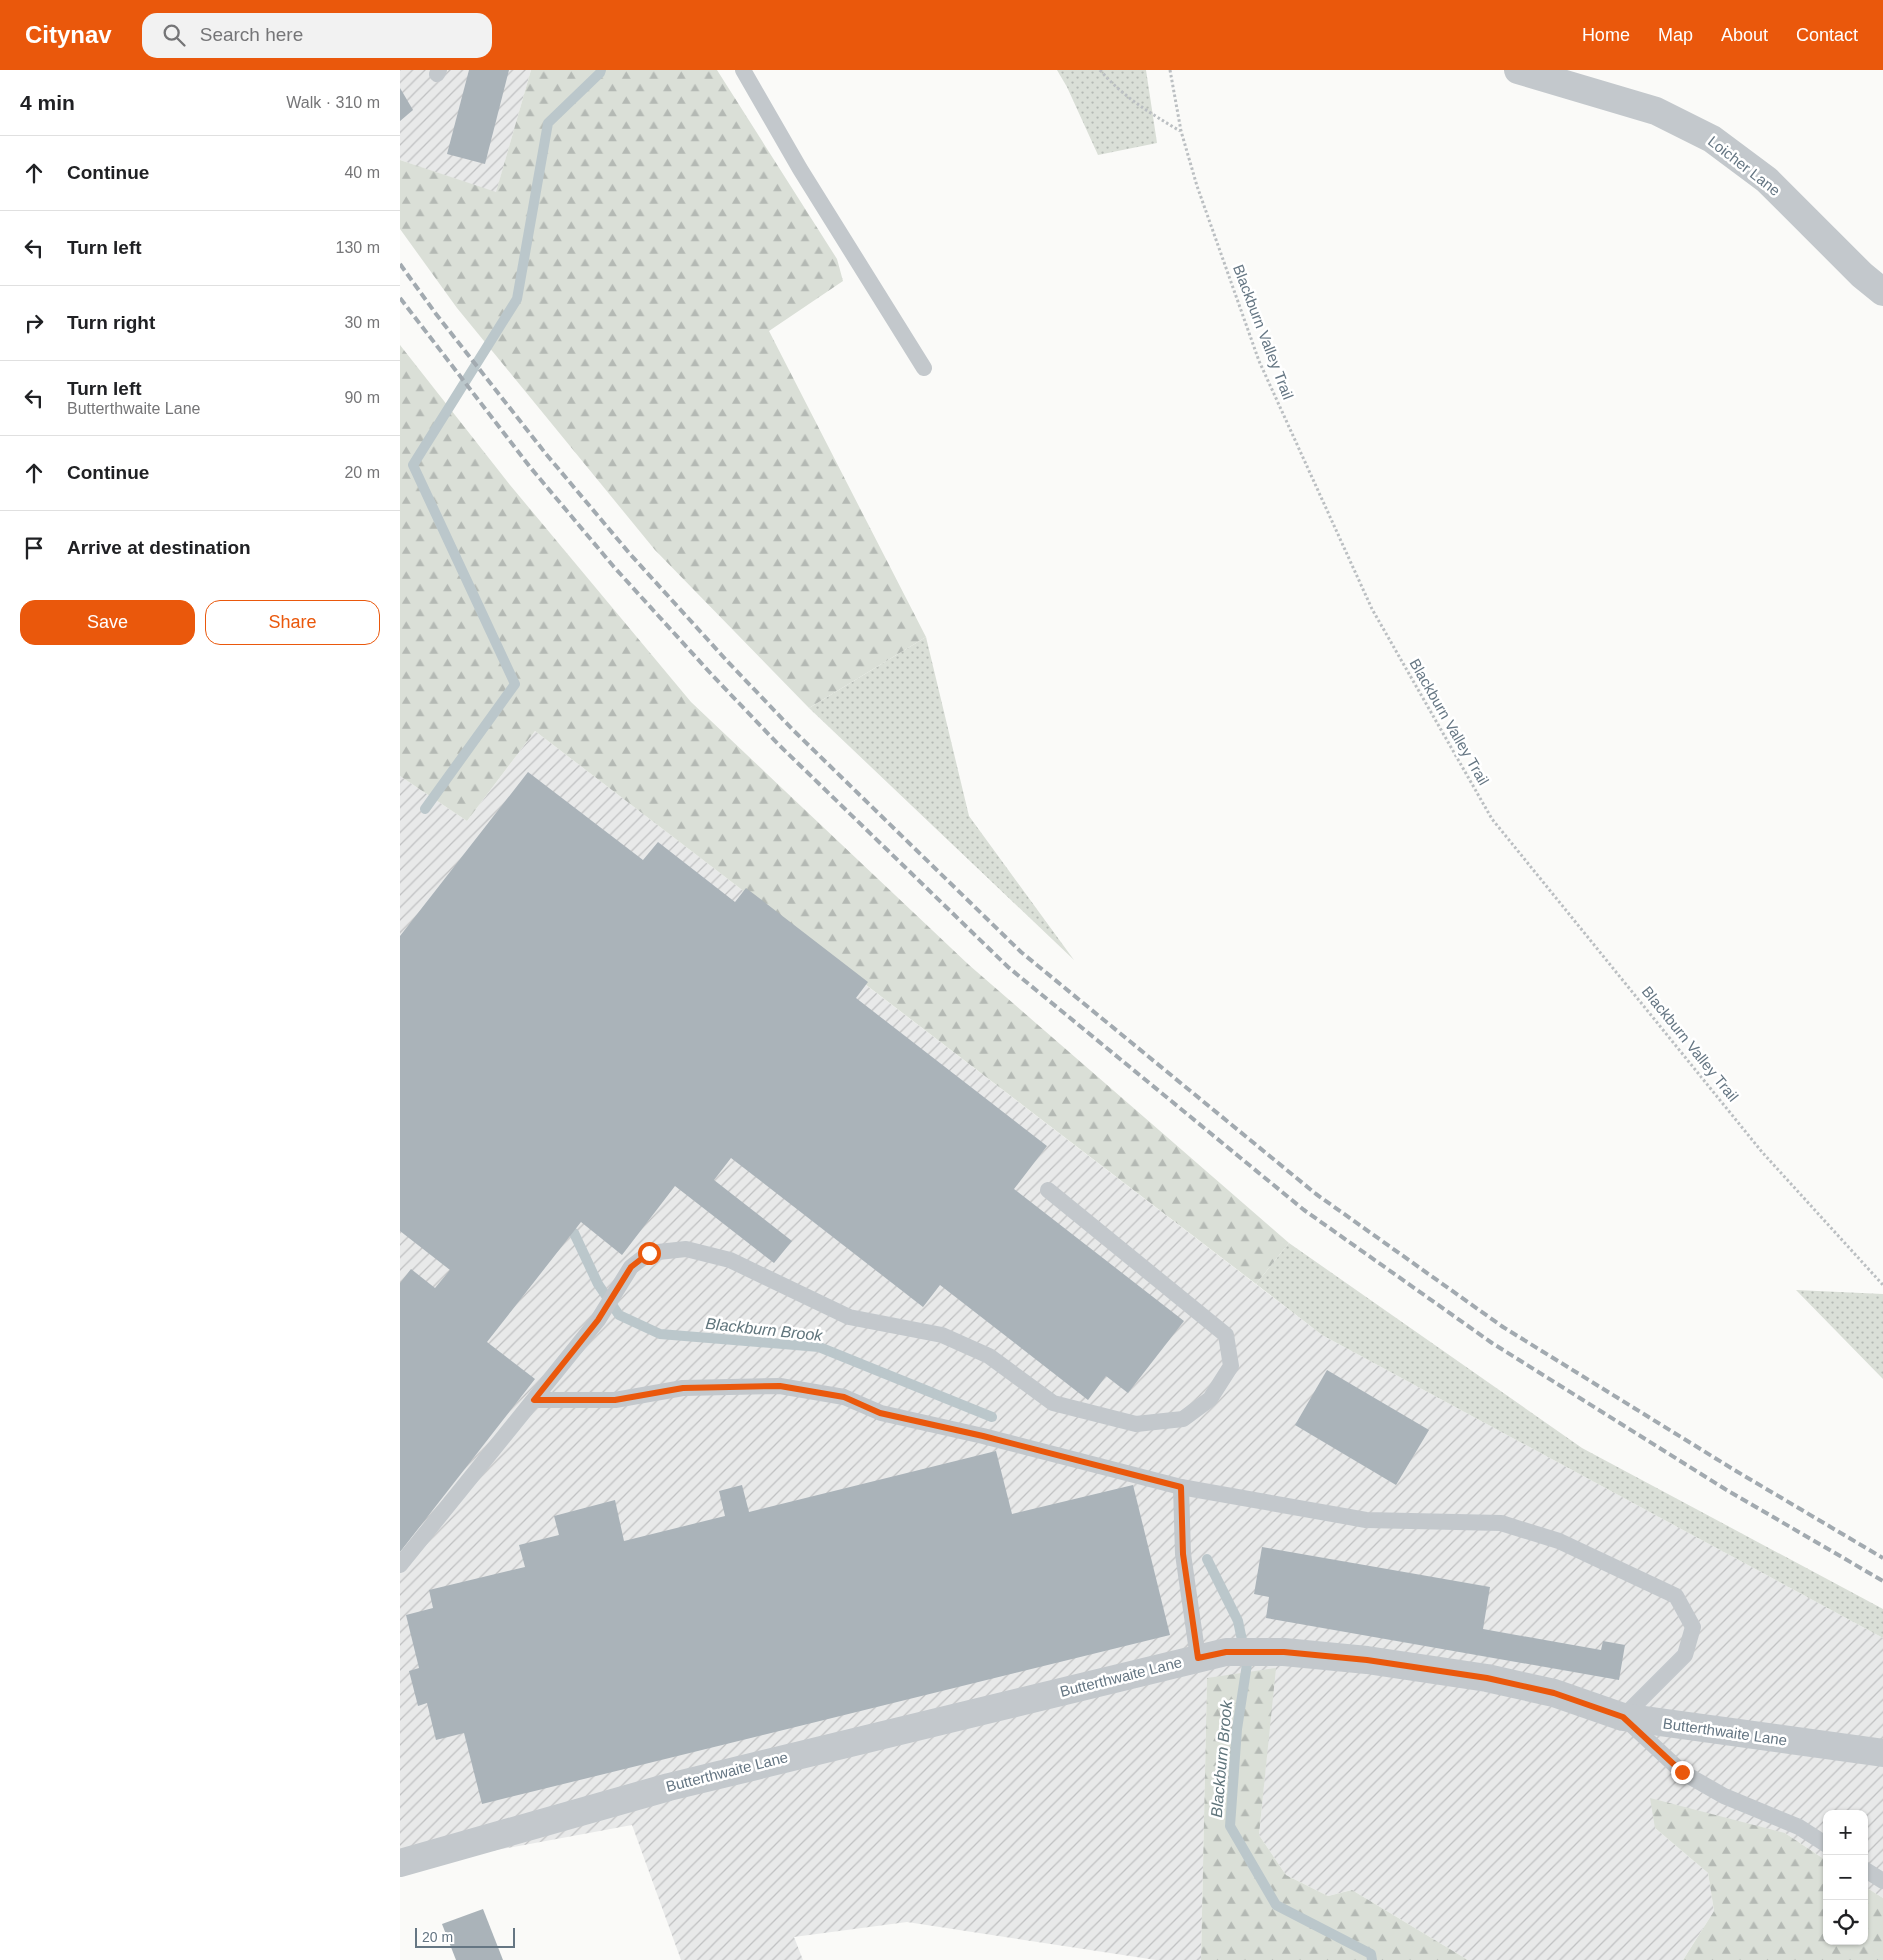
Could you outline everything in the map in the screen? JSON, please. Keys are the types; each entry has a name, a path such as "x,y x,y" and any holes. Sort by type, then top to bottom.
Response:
{"street":[{"name":"Loicher Lane","path":"1518,70 1548,75 1656,111 1712,139 1767,180 1862,275 1883,292"},
{"name":"Butterthwaite Lane","path":"400,1863 669,1787 1226,1652 1284,1652 1367,1660 1487,1678 1554,1693 1623,1717 1883,1753"}],"lane":[{"path":"743,70 800,169 924,368"},
{"path":"400,1565 598,1320 631,1267 649,1253 686,1249 730,1260 849,1317 942,1335 989,1356 1053,1403 1136,1424 1183,1420 1210,1399 1231,1366 1226,1334 1048,1190"},
{"path":"534,1400 615,1400 683,1388 780,1386 844,1397 880,1413 983,1436 1181,1487 1366,1520 1501,1522 1559,1541 1676,1596 1693,1627 1685,1655 1623,1717 1682,1772 1724,1796 1799,1827 1823,1842"},
{"path":"1181,1487 1183,1554 1198,1658"},
{"path":"1868,1871 1883,1880"}],"path":[{"path":"1100,70 1112,84 1139,106 1181,131"},
{"name":"Blackburn Valley Trail","path":"1170,70 1181,131 1197,186 1259,361 1372,609 1492,819 1762,1152 1883,1286"}],"shaded area":[{"path":"400,70 531,70 496,193 400,160"},
{"path":"535,731 1322,1335 1883,1638 1883,1898 1868,1889 1868,1810 1823,1810 1823,1858 1785,1833 1655,1828 1708,1873 1714,1911 1683,1960 1468,1960 1352,1890 1328,1896 1286,1875 1259,1835 1275,1669 1207,1679 1201,1960 1156,1960 907,1922 794,1937 803,1960 681,1960 632,1825 400,1868 400,776 467,821"}],"green space":[{"path":"531,70 717,70 837,259 843,281 769,331 926,637 809,708 655,550 457,308 400,229 400,160 496,192"},
{"path":"1057,70 1146,70 1157,143 1098,155 1067,87"},
{"path":"400,345 510,485 691,702 969,965 1289,1243 1256,1284 535,731 467,821 400,776"},
{"path":"926,637 969,816 1074,960 809,708"},
{"path":"1289,1243 1582,1448 1883,1609 1883,1638 1322,1335 1256,1284"},
{"path":"1796,1290 1883,1294 1883,1379"},
{"path":"1276,1668 1259,1835 1286,1875 1328,1896 1352,1890 1468,1960 1201,1960 1207,1678"},
{"path":"1650,1798 1785,1833 1823,1858 1823,1945 1868,1945 1868,1889 1883,1898 1883,1960 1683,1960 1714,1911 1708,1873 1655,1828"}],"building":[{"path":"469,70 509,70 485,164 447,154"},
{"path":"400,88 413,110 400,121"},
{"path":"528,772 643,860 658,842 735,902 746,888 868,982 856,998 1047,1146 1014,1189 1184,1321 1128,1393 1106,1376 1088,1400 940,1285 923,1307 731,1158 714,1180 792,1241 774,1263 675,1186 622,1255 581,1222 487,1342 535,1379 400,1552 400,1283 411,1269 435,1288 450,1270 400,1231 400,936"},
{"path":"1327,1370 1429,1430 1396,1485 1295,1425"},
{"path":"996,1451 1012,1514 1133,1485 1170,1635 482,1804 464,1733 436,1740 427,1703 418,1706 409,1671 419,1668 406,1615 433,1608 429,1590 525,1567 519,1545 559,1535 554,1516 615,1500 624,1541 725,1516 719,1491 742,1485 749,1512"},
{"path":"1262,1547 1490,1587 1483,1629 1601,1650 1603,1641 1625,1645 1619,1680 1266,1618 1269,1597 1254,1594"},
{"path":"483,1909 503,1960 456,1960 442,1924"}],"waterway":[{"path":"425,809 515,684 413,465 517,299 548,123 601,70"},
{"name":"Blackburn Brook","path":"574,1233 598,1284 619,1315 660,1334 819,1347 992,1417"},
{"name":"Blackburn Brook","path":"1207,1559 1238,1621 1247,1664 1237,1729 1230,1826 1276,1905 1371,1954 1372,1960"}],"railway":[{"path":"400,264 436,314 546,454 630,554 793,730 1021,952 1316,1194 1503,1327 1736,1471 1883,1558"},
{"path":"400,298 530,467 614,567 713,676 778,744 1008,967 1304,1210 1492,1343 1725,1489 1883,1581"}],"route":[{"path":"649,1253 631,1267 598,1320 534,1400 615,1400 683,1388 780,1386 844,1397 880,1413 983,1436 1181,1487 1183,1554 1198,1658 1226,1652 1284,1652 1367,1660 1487,1678 1554,1693 1623,1717 1682,1772"}]}
